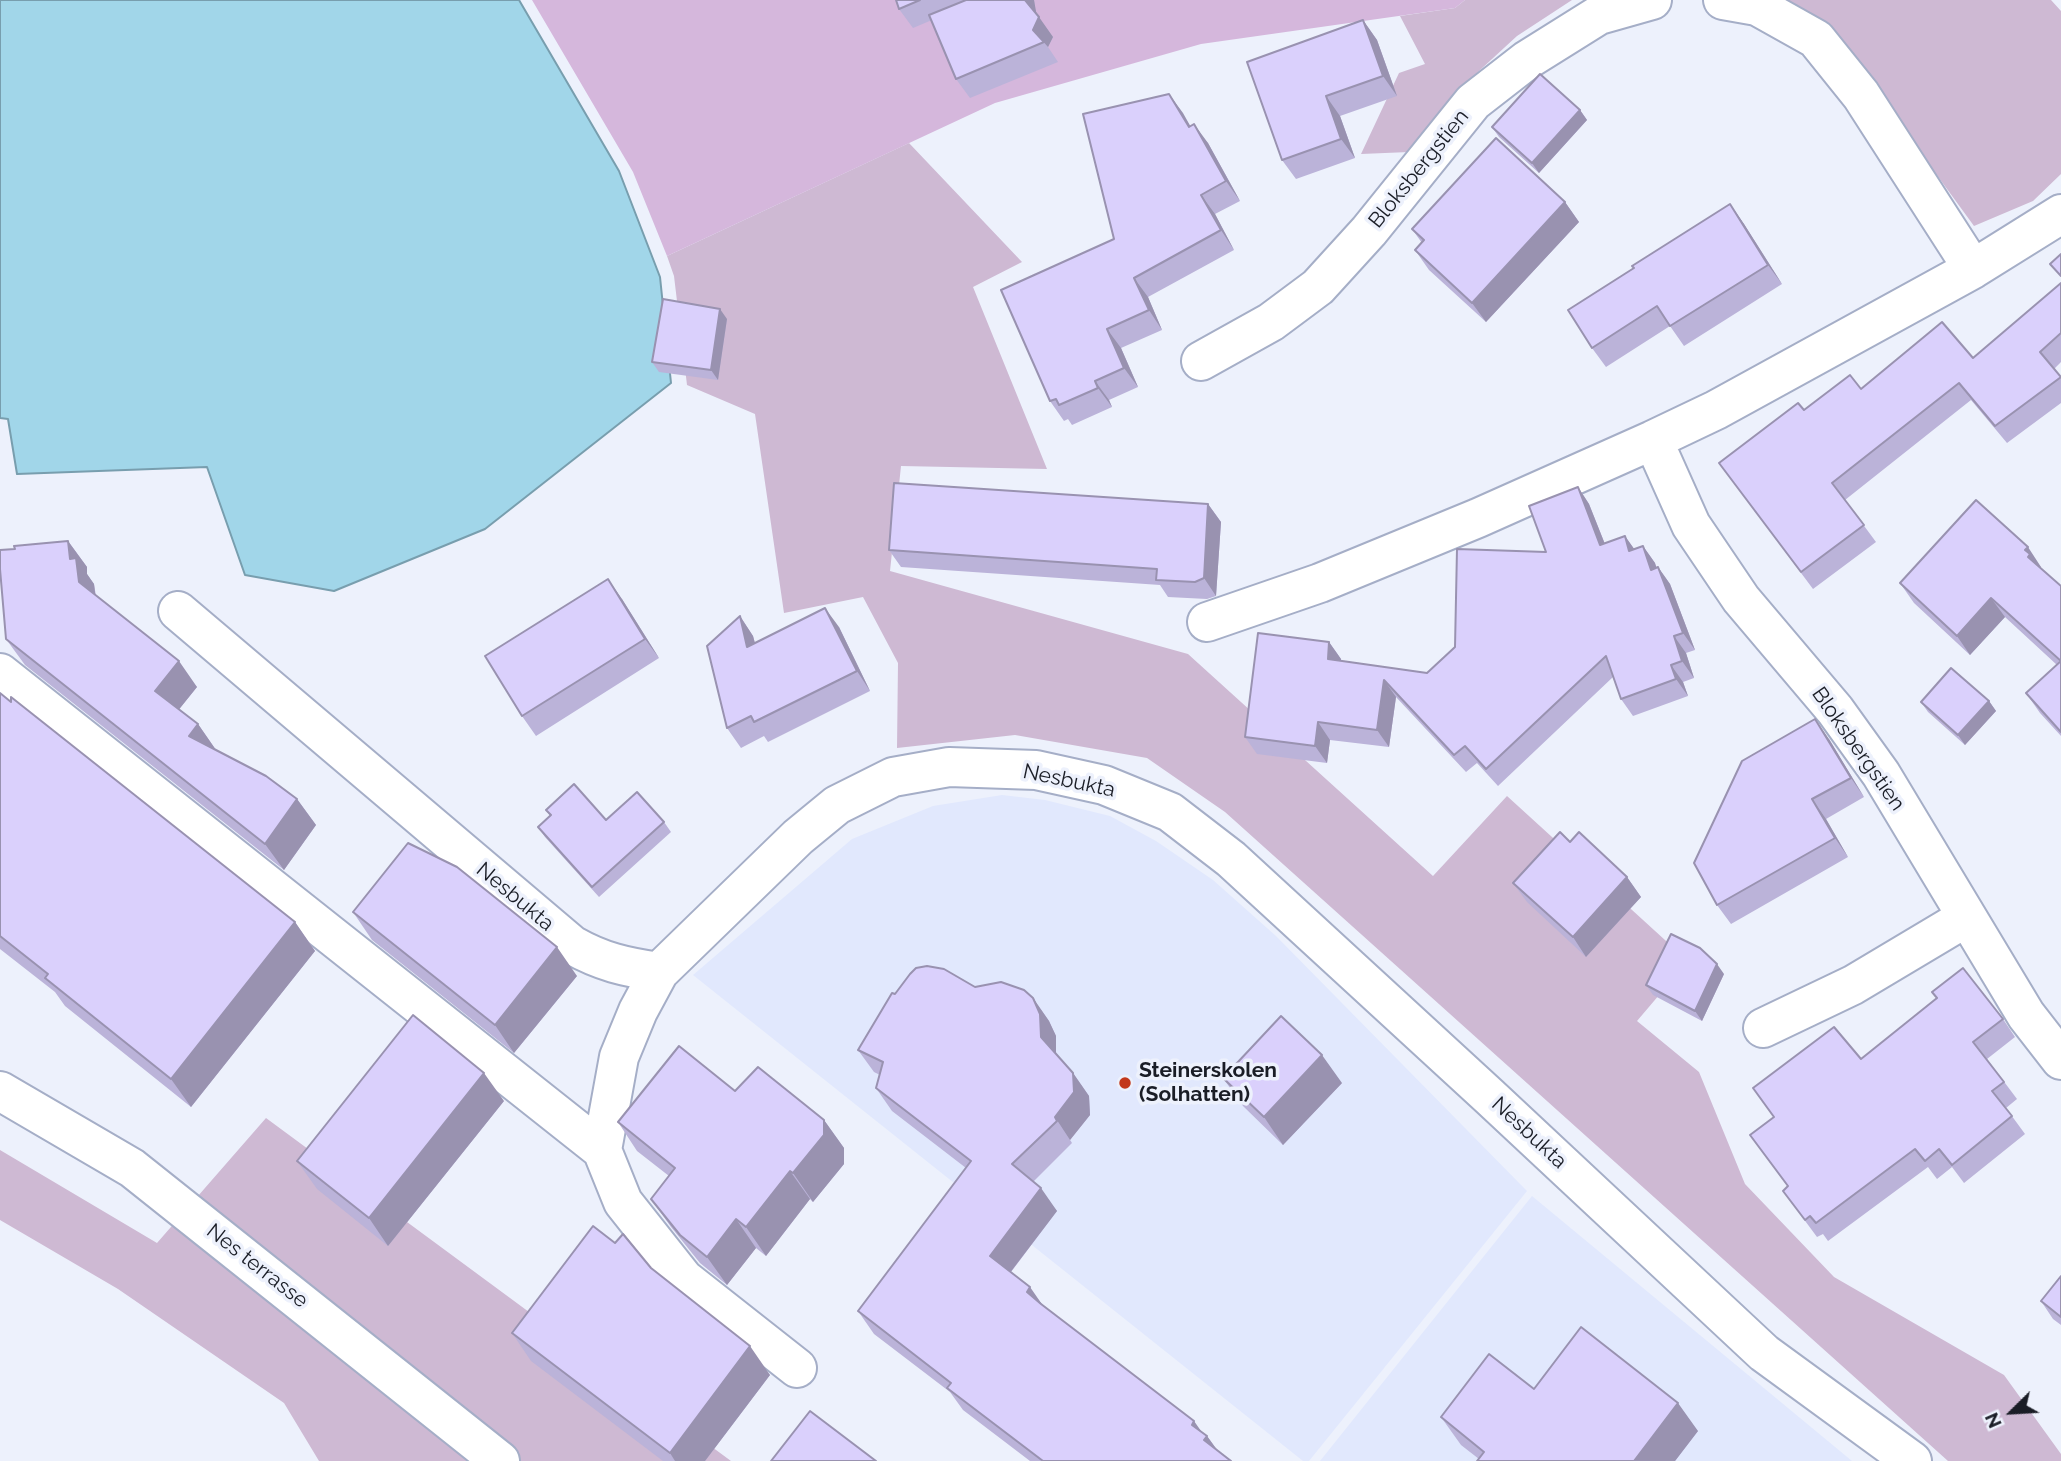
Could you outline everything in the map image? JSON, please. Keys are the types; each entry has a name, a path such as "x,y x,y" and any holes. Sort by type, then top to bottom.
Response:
{"street":[{"name":"Bloksbergstien","path":"1201,361 1271,322 1318,287 1369,231 1473,102 1527,60 1599,15 1652,0"},
{"path":"1723,0 1756,6 1816,39 1861,95 1973,269"},
{"path":"1208,622 1320,583 1478,518 1716,410 1973,269 2061,214"},
{"name":"Bloksbergstien","path":"1653,440 1690,525 1741,600 1835,710 1881,774 2026,1015 2061,1060"},
{"name":"Nesbukta","path":"178,611 572,945 595,958 618,966 659,972 798,837 837,805 893,777 948,767 1036,770 1104,785 1170,812 1231,859 1764,1353 1912,1461"},
{"path":"0,673 602,1150 623,1202 684,1279 797,1368"},
{"path":"1763,1028 1853,985 1966,917"},
{"path":"602,1150 619,1057 638,1011 659,972"},
{"name":"Nes terrasse","path":"0,1091 132,1168 500,1461"}],"shaded area":[{"path":"532,0 1465,0 1455,8 1201,44 995,103 667,256 633,172"},
{"path":"1465,0 1572,0 1517,36 1454,94 1409,152 1361,154 1399,73 1425,64 1400,16 1455,8"},
{"path":"1785,0 2051,0 2061,11 2061,174 2033,201 1974,226 1837,38"},
{"path":"909,143 1022,262 973,287 1047,469 901,466 890,571 1188,654 1433,876 1507,796 1688,961 1637,1021 1699,1072 1745,1184 1834,1277 2004,1375 2061,1454 2061,1461 1948,1461 1225,812 1147,758 1015,735 897,748 898,663 863,597 784,613 755,414 687,385 674,276 667,256"},
{"name":"Steinerskolen (Solhatten)","path":"1002,795 1045,800 1110,816 1156,841 1213,880 1276,936 1527,1191 1309,1461 1303,1461 693,975 852,839 933,806"},
{"path":"266,1118 731,1461 319,1461 284,1403 118,1289 0,1220 0,1150 157,1243"},
{"path":"1532,1196 1852,1461 1320,1461"}],"water":[{"path":"0,0 519,0 619,171 660,277 671,383 485,529 334,591 245,575 207,467 17,474 8,419 0,418"}],"building":[{"path":"896,0 920,0 899,9"},
{"path":"966,0 1025,0 1039,17 1033,30 1044,42 956,79 929,15"},
{"path":"1363,20 1383,76 1326,96 1341,139 1282,160 1247,62"},
{"path":"1540,74 1580,110 1532,163 1492,127"},
{"path":"1169,94 1189,127 1194,124 1226,181 1201,195 1221,230 1134,278 1149,310 1107,329 1124,368 1095,381 1098,388 1059,405 1056,399 1050,401 1001,290 1114,239 1083,114"},
{"path":"1496,138 1565,202 1472,303 1415,250 1424,240 1412,229"},
{"path":"1730,204 1768,265 1670,326 1657,306 1592,348 1568,310"},
{"path":"2061,254 2061,276 2050,264"},
{"path":"2061,283 2061,333 2040,352 2061,377 1995,426 1959,383 1832,483 1864,525 1801,572 1719,463 1798,403 1804,410 1850,375 1861,389 1942,322 1973,358"},
{"path":"663,299 720,309 711,370 652,362"},
{"path":"894,483 1208,504 1204,578 1195,582 1156,580 1157,569 889,550"},
{"path":"1578,487 1600,545 1625,536 1629,551 1643,546 1651,570 1658,567 1683,633 1674,636 1682,661 1671,665 1676,679 1621,699 1606,656 1486,769 1465,746 1454,755 1384,680 1377,730 1318,722 1315,746 1245,737 1258,633 1329,642 1328,659 1427,673 1455,647 1457,549 1546,552 1529,506"},
{"path":"1976,500 2028,547 2025,550 2030,554 2028,557 2061,586 2061,661 1991,598 1957,636 1900,583"},
{"path":"68,541 70,559 76,558 79,582 179,661 155,691 198,724 189,736 266,776 297,799 265,844 6,639 0,550 15,549 14,546"},
{"path":"608,579 645,639 522,716 485,656"},
{"path":"825,608 857,671 754,722 751,716 727,728 707,646 740,616 747,647"},
{"path":"2061,661 2061,732 2026,693"},
{"path":"1951,668 1989,701 1958,735 1921,702"},
{"path":"0,693 11,702 11,697 295,922 171,1079 45,978 48,974 0,936"},
{"path":"1815,719 1851,778 1812,799 1835,838 1717,905 1694,863 1742,761"},
{"path":"574,784 606,820 637,792 664,822 592,887 538,827 551,815 546,810"},
{"path":"1560,832 1570,842 1579,832 1627,877 1573,937 1513,883"},
{"path":"408,843 457,867 557,947 495,1025 353,912"},
{"path":"1671,934 1700,948 1717,964 1695,1011 1646,985"},
{"path":"927,966 944,969 975,987 1001,982 1024,990 1033,998 1040,1014 1041,1037 1073,1073 1074,1092 1055,1117 1057,1121 1012,1164 1041,1188 990,1256 1030,1287 1027,1292 1041,1304 1194,1421 1192,1425 1207,1436 1204,1440 1231,1461 1043,1461 947,1388 951,1383 858,1311 971,1161 876,1088 883,1062 858,1050 892,993 895,994 916,968"},
{"path":"1963,968 2003,1019 1973,1042 2004,1082 1992,1091 2012,1116 1952,1165 1939,1149 1925,1161 1915,1149 1816,1223 1810,1216 1805,1220 1783,1191 1788,1186 1750,1135 1774,1117 1753,1088 1834,1027 1861,1059 1937,998 1932,992"},
{"path":"413,1015 484,1073 369,1218 297,1161"},
{"path":"1281,1016 1322,1055 1264,1117 1223,1078"},
{"path":"679,1046 735,1091 758,1067 824,1120 824,1135 793,1173 790,1171 746,1227 736,1219 707,1257 680,1235 651,1199 675,1168 618,1122"},
{"path":"593,1226 615,1243 623,1234 651,1268 750,1346 670,1453 512,1333"},
{"path":"2061,1276 2061,1317 2041,1301"},
{"path":"1581,1327 1678,1403 1634,1461 1477,1461 1484,1452 1441,1417 1489,1354 1534,1389"},
{"path":"810,1411 876,1461 771,1461"}],"place":[{"name":"Steinerskolen (Solhatten)","path":"1125,1083"}]}
